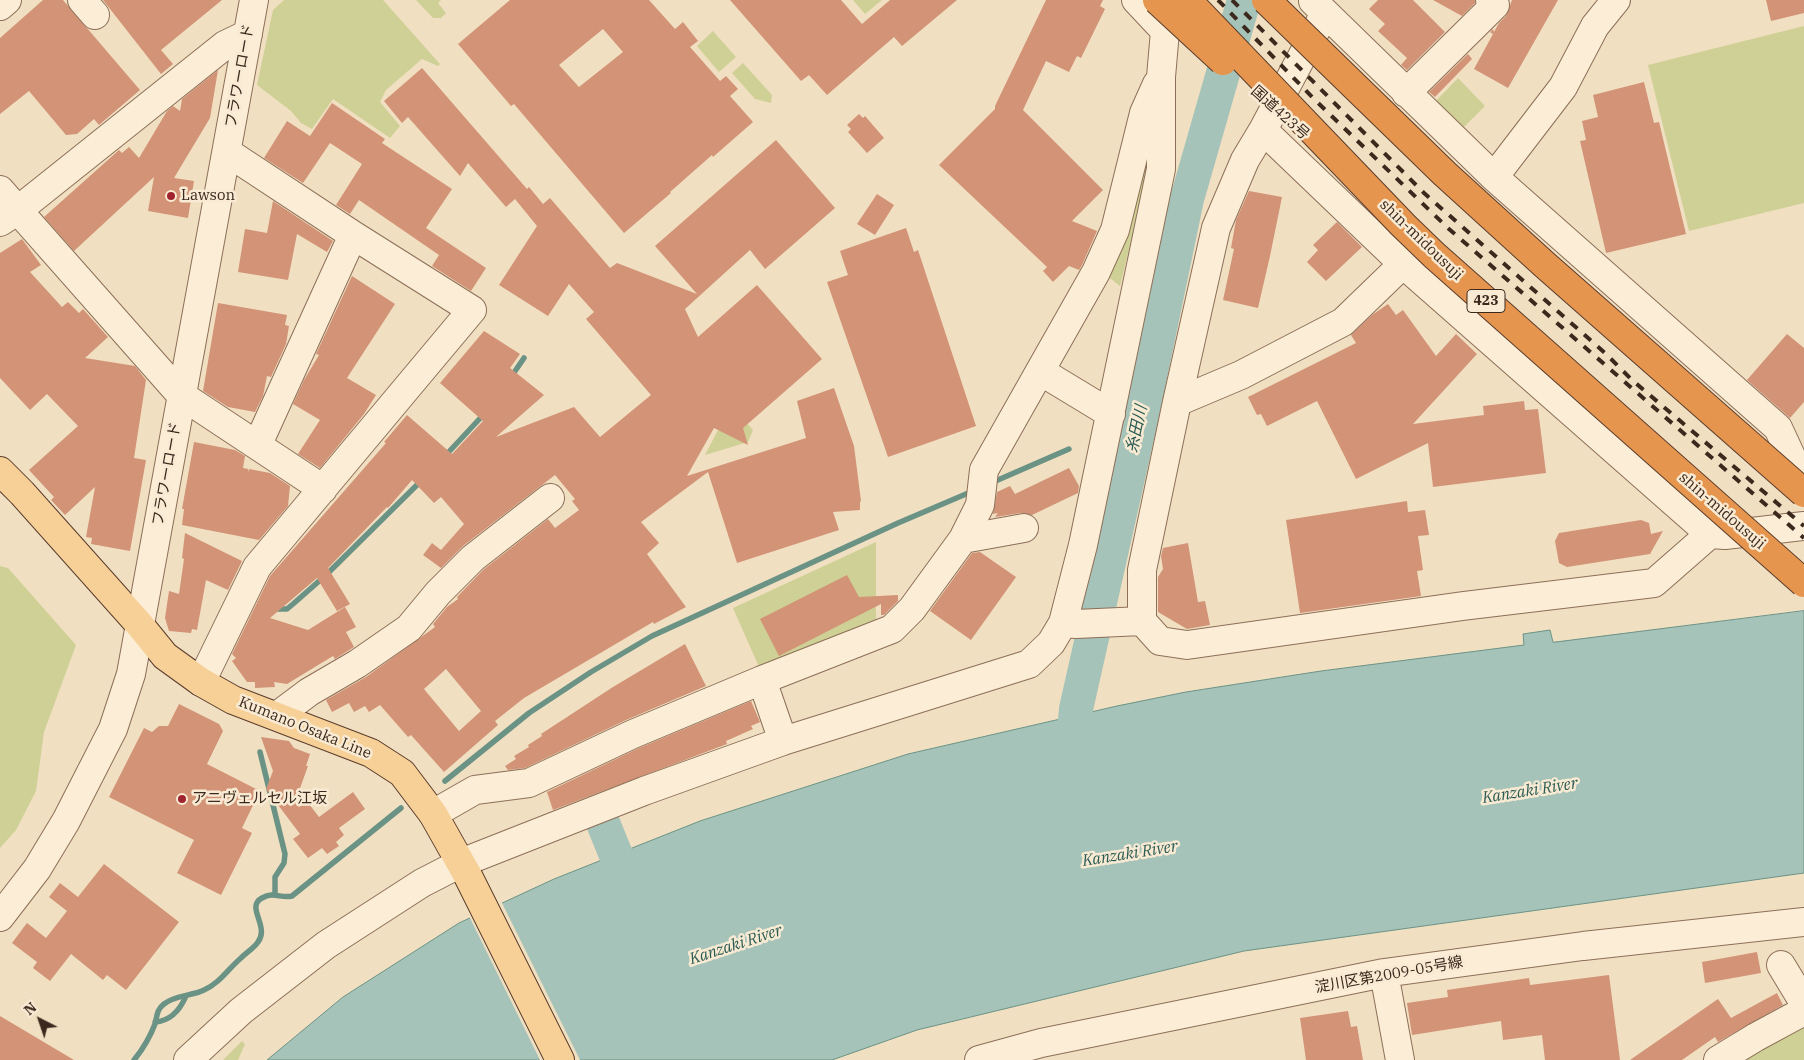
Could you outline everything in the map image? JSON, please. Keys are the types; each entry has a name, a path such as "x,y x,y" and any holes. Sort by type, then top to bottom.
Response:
{"highway":[{"name":"国道423号","path":"1158,0 1403,225"},
{"name":"shin-midousuji","path":"1188,0 1434,255 1804,583"},
{"path":"1266,0 1445,174 1545,266 1804,493"},
{"path":"1288,0 1445,174"}],"main road":[{"name":"Kumano Osaka Line","path":"0,471 139,624 165,656 201,682 233,700 371,753 402,773 433,814 465,870 560,1060"}],"street":[{"path":"0,6 7,0"},
{"name":"フラワーロード","path":"0,918 37,869 66,821 113,729 131,674 254,0"},
{"path":"1136,0 1165,31"},
{"path":"188,1060 241,1011 326,945 422,883 465,870 644,790 783,741 1029,664 1069,624 1083,545 1161,169 1161,77 1165,31 1174,0"},
{"path":"1406,92 1495,5 1490,0"},
{"path":"1494,177 1563,87 1595,26 1616,0"},
{"path":"1133,622 1177,402 1216,228 1245,160 1263,130 1318,7 1494,177 1778,428 1804,484"},
{"path":"9,217 226,45 248,34"},
{"path":"433,814 475,790 529,783 633,734 892,628 912,609 963,539 980,505 984,470 1096,272 1115,230 1144,113 1161,77"},
{"path":"1263,130 1403,264 1710,534 1725,535 1804,526"},
{"path":"201,682 257,567 472,310 227,152"},
{"path":"0,190 9,217 181,395 258,444 323,489"},
{"path":"258,444 353,235"},
{"path":"1177,402 1241,375 1343,322 1403,264"},
{"path":"1040,371 1110,414"},
{"path":"277,716 310,692 357,664 409,628 438,593 473,558 550,498"},
{"path":"963,539 1024,528"},
{"path":"1069,624 1133,622 1160,641 1188,645 1462,606 1654,583 1710,534"},
{"path":"762,680 783,741"},
{"name":"淀川区第2009-05号線","path":"979,1060 1041,1043 1384,973 1583,946 1804,922"},
{"path":"1781,965 1804,1003"},
{"path":"1384,973 1400,1060"},
{"path":"1718,1060 1804,1011"}],"green space":[{"path":"284,0 383,0 440,64 438,66 422,59 386,90 380,102 400,126 390,138 333,99 312,129 301,123 291,111 257,85 273,10"},
{"path":"416,0 441,0 438,3 446,13 441,18 433,18"},
{"path":"853,0 882,0 865,14"},
{"path":"1804,26 1804,203 1689,231 1648,65"},
{"path":"713,31 736,57 719,72 697,46"},
{"path":"743,63 772,95 771,103 755,99 732,73"},
{"path":"1458,78 1485,106 1457,134 1430,107"},
{"path":"1149,118 1149,168 1120,286 1102,272"},
{"path":"731,405 753,430 748,442 705,455"},
{"path":"876,542 876,629 763,676 733,608"},
{"path":"0,566 8,568 76,645 44,732 36,791 16,830 0,848"},
{"path":"1804,1026 1804,1060 1736,1060"},
{"path":"242,1041 245,1044 238,1060 223,1060"}],"water":[{"name":"Kanzaki River","path":"1804,611 1804,873 1244,951 917,1030 832,1060 267,1060 343,997 459,923 554,879 700,821 908,754 1186,692 1321,671 1524,645 1523,634 1550,630 1553,642"}],"pier":[{"path":"501,901 580,1060 540,1060 469,916"}],"building":[{"path":"43,0 63,0 140,90 99,125 94,119 77,134 66,135 29,91 0,114 0,38"},
{"path":"103,0 222,0 161,50 173,64 161,74"},
{"path":"510,0 649,0 675,29 683,22 698,41 690,47 720,81 726,76 738,89 730,96 753,122 713,157 712,155 624,233 514,104 511,106 458,44","holes":["603,29 623,52 579,87 559,65"]},
{"path":"730,0 841,0 862,24 890,0 957,0 902,46 894,37 827,95 809,75 801,81"},
{"path":"1046,0 1103,0 1100,6 1105,9 1081,58 1077,56 1069,72 1046,61 1023,110 1103,190 1072,221 1097,231 1082,265 1079,270 1069,266 1053,282 1043,271 1047,267 939,165 995,109"},
{"path":"1378,0 1413,0 1445,32 1407,70 1401,65 1407,58 1378,31 1385,24 1369,9"},
{"path":"1433,0 1475,0 1475,3 1462,16"},
{"path":"1512,0 1558,0 1508,88 1474,69 1493,34 1490,32 1493,29 1494,32 1506,16"},
{"path":"1766,0 1804,0 1804,13 1771,21"},
{"path":"1468,54 1472,59 1435,97 1429,92"},
{"path":"422,68 527,189 529,187 543,204 550,198 610,268 617,263 697,294 655,246 776,140 835,208 765,269 750,250 685,309 698,337 757,285 822,359 743,428 748,445 714,428 687,476 806,438 797,401 834,388 854,446 861,501 860,510 833,512 839,530 737,563 708,472 641,522 659,543 647,554 686,607 654,624 653,622 524,698 495,721 498,725 444,772 411,735 408,737 380,705 369,712 365,706 354,712 349,703 332,712 326,700 366,677 435,627 433,624 447,607 458,599 457,597 483,570 548,519 555,528 579,510 572,501 575,499 555,475 463,546 441,568 423,555 432,543 441,550 464,524 441,497 434,503 412,480 388,508 328,568 350,604 337,611 317,578 270,618 308,630 345,607 356,627 346,632 354,647 335,659 333,656 287,684 274,682 275,687 255,688 255,682 247,682 232,661 236,658 232,654 270,576 386,443 384,442 407,415 452,454 483,421 440,383 484,331 520,354 510,368 544,395 496,437 574,407 600,437 651,395 586,319 594,312 569,284 548,316 499,285 537,226 515,199 506,207 468,163 460,176 408,117 402,123 384,101","holes":["446,669 481,711 459,731 424,689"]},
{"path":"218,70 210,118 174,178 194,181 188,218 148,211 154,177 74,251 44,217 119,150 122,153 129,147 139,158 167,111 173,106 180,111 182,99"},
{"path":"1644,82 1654,123 1659,122 1686,234 1606,253 1580,141 1586,140 1582,121 1598,117 1593,95"},
{"path":"332,103 385,139 382,143 452,189 426,228 486,268 471,291 432,266 439,255 359,200 350,214 336,205 362,164 330,143 303,183 264,158 287,121 310,136"},
{"path":"859,114 863,118 865,116 884,138 867,153 848,132 851,129 847,125"},
{"path":"1249,191 1282,197 1258,308 1223,300 1234,249 1231,248 1236,220"},
{"path":"877,194 894,205 875,235 857,224"},
{"path":"273,201 333,241 327,252 297,234 288,280 238,272 245,229 267,233"},
{"path":"1337,222 1362,247 1326,281 1307,262 1318,250 1313,245"},
{"path":"906,228 914,252 918,250 976,426 888,457 827,282 848,275 840,251"},
{"path":"22,239 41,265 30,272 62,307 68,302 79,313 83,309 108,337 85,358 135,366 146,380 134,458 146,460 130,551 91,544 92,538 86,537 95,487 65,515 51,500 54,497 29,470 78,426 47,394 30,410 0,378 0,253"},
{"path":"352,276 395,304 347,378 376,395 364,414 320,468 298,454 320,420 293,404 304,380 319,355 316,354"},
{"path":"218,303 287,315 285,325 289,326 286,344 271,377 267,376 263,396 255,412 228,407 203,391"},
{"path":"1388,304 1396,315 1403,310 1436,356 1456,334 1477,354 1413,424 1484,415 1483,406 1524,401 1525,410 1538,409 1546,473 1433,487 1428,443 1356,479 1317,401 1267,426 1261,414 1257,415 1248,397 1356,343 1351,335 1372,315"},
{"path":"1787,334 1804,348 1804,402 1790,418 1747,380"},
{"path":"194,442 235,450 245,456 243,468 248,469 248,472 249,469 270,473 290,486 288,506 259,540 182,525 184,509 182,509"},
{"path":"1069,468 1079,486 1078,493 1032,515 1021,513 995,517 998,513 993,514 997,492 1010,486 1015,494"},
{"path":"1407,501 1408,512 1425,510 1429,535 1418,536 1423,570 1417,571 1421,596 1300,613 1286,520"},
{"path":"1641,520 1649,523 1651,534 1663,531 1650,554 1567,567 1559,563 1555,541 1559,533"},
{"path":"185,533 242,561 228,590 206,580 197,630 192,629 191,633 169,631 165,618 169,591 179,594 184,559 182,558"},
{"path":"1188,543 1198,602 1205,601 1210,625 1187,629 1158,612 1158,577 1163,569 1161,556 1163,548"},
{"path":"980,552 1016,577 971,640 930,611 972,553"},
{"path":"847,575 859,597 898,595 898,601 884,615 881,615 881,604 779,656 760,619"},
{"path":"685,644 706,686 626,720 525,768 508,770 505,766 516,759 514,756 542,736 541,734 613,687"},
{"path":"751,701 760,722 751,726 753,729 726,741 727,744 553,810 547,792 639,748"},
{"name":"アニヴェルセル江坂","path":"179,704 219,724 223,731 207,764 260,791 242,828 252,833 221,895 177,873 194,840 109,797 144,728 152,732 159,726 168,726"},
{"path":"261,737 289,741 294,748 310,754 306,766 308,766 299,791 319,817 353,792 365,809 339,828 344,835 336,842 339,846 327,854 322,848 308,858 293,839 300,834 266,789 273,771"},
{"path":"104,864 179,922 126,990 107,975 103,980 71,954 50,981 33,968 37,962 12,943 27,923 46,938 67,911 49,897 60,883 78,897"},
{"path":"1757,952 1761,973 1705,983 1702,962"},
{"path":"1609,975 1620,1060 1545,1060 1542,1035 1503,1040 1501,1021 1412,1035 1407,1003 1448,997 1447,990 1529,978 1530,985"},
{"path":"1777,993 1783,1005 1718,1042 1715,1037 1682,1060 1630,1060 1718,999 1731,1018"},
{"path":"1348,1011 1351,1027 1357,1026 1363,1060 1306,1060 1300,1018"},
{"path":"0,1016 74,1060 0,1060"}],"waterway":[{"name":"糸田川","path":"1071,762 1076,709 1141,420 1187,199 1244,0"},
{"path":"511,377 524,358"},
{"path":"445,456 485,413"},
{"path":"991,483 1069,449"},
{"path":"275,609 287,609 293,604 326,575 422,480"},
{"path":"445,781 529,713 591,672 652,636 898,523 973,491"},
{"path":"260,752 285,854 284,863 275,877 275,894"},
{"path":"134,1060 149,1038 162,1006 173,999 210,987 258,942 261,930 256,912 257,902 270,895 292,896 401,808"},
{"path":"603,823 633,897"},
{"path":"155,1022 166,1019 174,1014 186,996"}],"railway":[{"path":"1218,0 1315,100 1449,229 1804,538"},
{"path":"1232,0 1424,193 1605,353 1632,380 1804,526"}],"place":[{"name":"Lawson","path":"171,196"},
{"name":"アニヴェルセル江坂","path":"182,799"}]}
